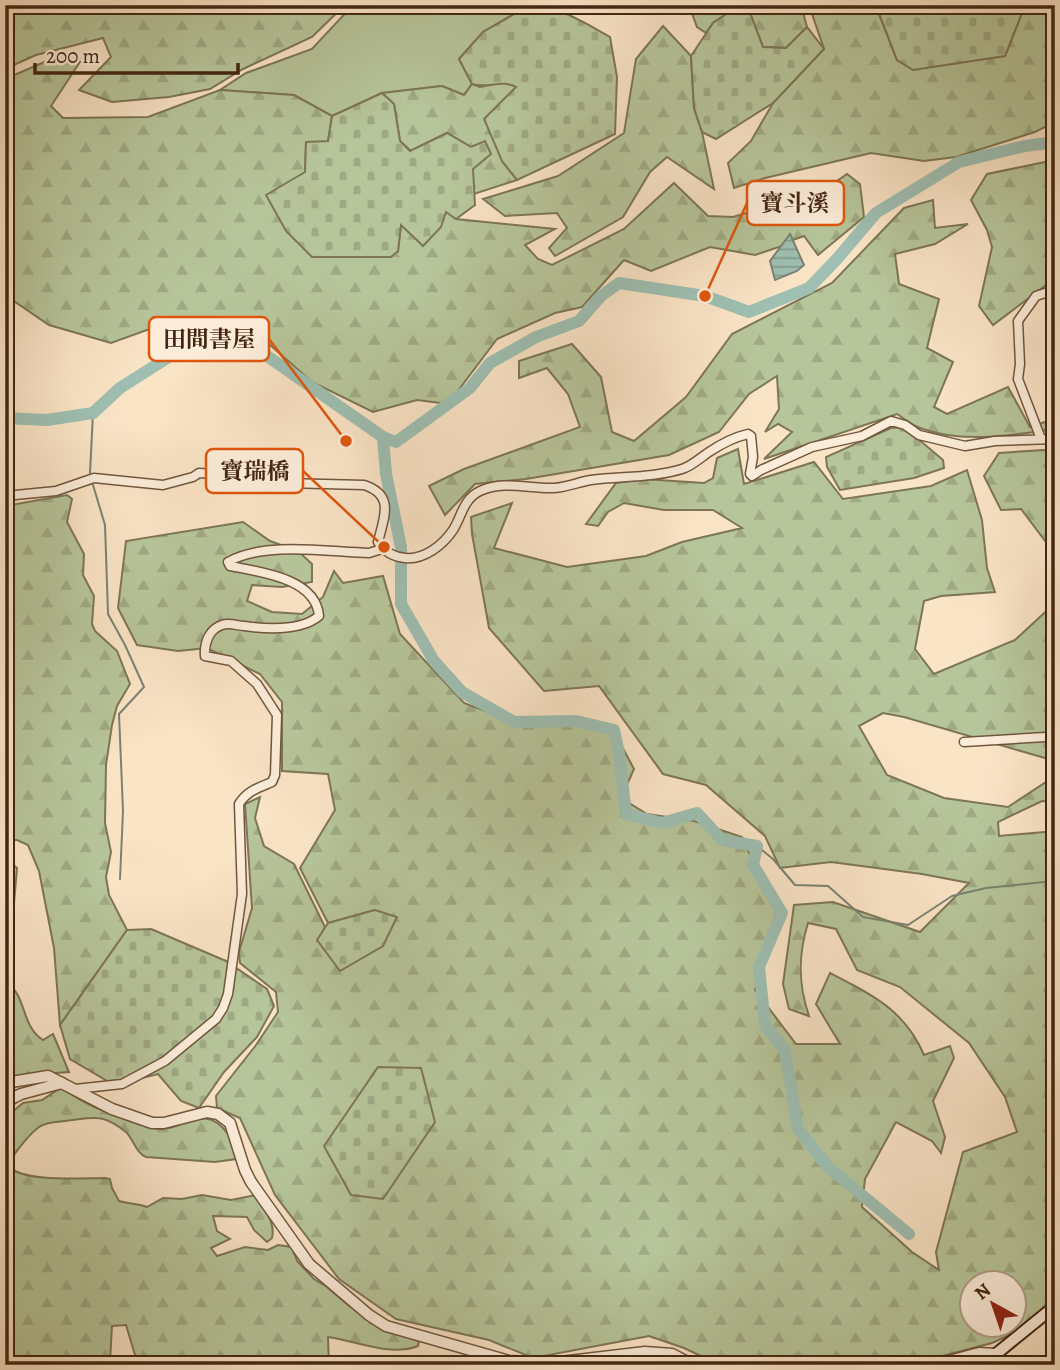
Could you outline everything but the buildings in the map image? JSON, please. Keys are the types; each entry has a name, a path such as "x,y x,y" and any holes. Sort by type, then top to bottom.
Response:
{"main road":[{"path":"991,1365 996,1353 1055,1306"}],"street":[{"path":"1041,439 1018,379 1018,321 1036,296 1055,292"},
{"path":"5,496 56,491 94,478 163,485 199,473 215,474 240,482 364,485 382,494 386,503 378,542 382,549 401,558 415,559 442,543 454,529 463,507 475,494 488,487 504,485 555,488 590,480 659,474 684,468 719,446 748,434 753,443 752,476 813,447 862,436 891,421 905,425 919,435 965,446 995,441 1055,439"},
{"path":"74,1089 122,1084 164,1061 216,1019 228,994 242,894 239,804 245,795 272,782 275,775 277,715 257,684 230,661 205,656 205,648 212,632 220,625 229,623 281,628 304,624 319,616 318,605 296,582 230,566 228,562 236,557 284,549 369,553 382,549"},
{"path":"964,742 1045,737 1055,734"},
{"path":"5,1083 48,1076 112,1109 152,1123 164,1123 207,1112 218,1114 230,1123 251,1182 302,1255 317,1272 386,1326 509,1361 552,1363 645,1352 672,1354 693,1365"},
{"path":"5,1102 21,1094 62,1083"},
{"path":"933,1365 979,1353 996,1353"}],"green space":[{"path":"5,5 345,5 312,37 243,69 210,89 169,97 112,102 79,90 111,57 103,38 36,55 5,69"},
{"path":"353,5 530,5 483,32 459,59 472,84 464,95 442,86 382,93 332,116 294,95 220,90 246,73 312,49"},
{"path":"530,5 561,12 610,37 617,77 615,134 517,180 502,161 484,119 516,87 505,84 472,84 459,59 483,32"},
{"path":"689,5 740,5 713,23 706,33 697,27"},
{"path":"740,5 747,5 763,47 786,48 807,27 824,49 773,103 716,139 702,132 694,108 691,56 713,23"},
{"path":"747,5 801,5 807,27 786,48 763,47"},
{"path":"809,5 879,5 877,9 897,60 1005,56 1022,13 1029,5 1055,5 1055,122 1035,132 956,157 924,161 871,153 734,188 728,163 751,141 773,103 824,49"},
{"path":"879,5 1029,5 1022,13 1005,56 913,70 897,60 877,8"},
{"path":"663,26 691,56 694,108 714,189 667,157 650,172 623,217 555,256 549,248 567,228 557,213 505,216 483,199 558,176 624,133 636,59"},
{"path":"49,60 80,62 51,106 63,118 148,117 220,90 294,95 332,116 328,142 306,142 305,172 398,251 401,224 446,211 456,219 555,229 525,245 538,259 552,265 624,229 674,183 708,216 733,217 827,188 847,174 860,184 864,217 818,255 804,236 793,240 790,235 782,246 755,255 710,247 651,271 624,260 582,307 555,313 497,339 448,404 417,400 373,412 312,382 244,322 183,317 111,343 49,325 5,295 5,208 14,187 5,171 5,79"},
{"path":"506,82 517,87 502,161 517,180 474,194 471,147 447,133 411,151 400,141 394,104 382,93 442,86 464,95 472,84 480,87"},
{"path":"382,93 394,104 400,141 410,151 447,133 471,147 485,141 491,154 473,169 475,205 456,219 446,212 441,227 423,246 401,225 398,251 391,257 312,257 286,231 266,195 305,172 306,142 328,141 332,116"},
{"path":"1055,160 1055,288 1046,285 993,325 979,306 992,247 987,230 971,200 987,174"},
{"path":"933,200 935,228 968,224 935,244 895,254 899,284 939,299 927,348 953,362 934,407 947,414 1008,387 1030,427 1051,420 1055,414 1055,429 987,437 953,436 920,428 897,414 764,459 792,432 778,424 765,432 779,409 777,376 749,394 719,432 669,455 526,479 475,484 445,515 429,486 464,469 580,427 568,394 547,368 519,378 519,361 572,344 601,377 612,432 634,441 686,397 732,334 832,283 904,208"},
{"path":"904,427 943,460 944,468 914,478 840,490 827,467 826,457 891,428"},
{"path":"738,449 744,484 814,462 843,499 931,486 967,470 982,520 987,568 995,592 941,596 924,601 915,649 934,674 1015,640 1055,603 1055,761 883,713 859,726 887,775 944,798 1008,807 1055,776 1055,802 1042,801 998,822 999,836 1055,831 1055,1299 1028,1321 1028,1268 958,1268 958,1338 1003,1338 992,1343 908,1365 720,1365 684,1348 649,1336 533,1358 489,1340 396,1319 339,1279 275,1195 240,1118 217,1108 216,1096 278,1012 276,992 240,963 239,952 252,908 245,804 260,797 255,818 264,846 294,864 325,927 318,940 375,910 328,923 300,868 335,810 328,774 282,771 282,702 260,674 207,648 178,651 137,645 118,608 126,541 243,522 270,541 298,551 312,564 312,582 282,587 252,585 247,601 272,612 302,614 323,597 334,571 343,583 383,576 400,634 464,703 511,721 561,722 612,728 634,769 621,798 647,814 694,821 742,837 754,864 779,902 755,990 796,1044 840,1044 816,1004 830,973 873,996 897,1015 916,1039 924,1055 950,1046 954,1058 933,1101 945,1137 941,1153 932,1141 896,1122 865,1179 862,1207 912,1252 939,1270 936,1252 963,1152 1017,1132 1005,1097 969,1043 900,987 857,970 836,929 808,923 802,947 801,970 809,1016 789,1009 783,984 794,905 833,902 920,932 969,883 831,862 780,868 765,836 706,785 663,774 599,686 544,691 489,628 471,517 512,503 494,548 567,567 646,556 682,542 742,528 713,510 664,510 624,503 608,512 598,526 586,524 616,483 643,479 704,483 713,478 717,458"},
{"path":"1043,450 1055,452 1055,554 1021,509 1001,510 984,476 999,453"},
{"path":"67,495 72,499 67,522 84,554 83,575 94,596 92,624 95,631 117,651 130,684 117,706 112,725 106,765 105,823 111,852 106,877 109,895 127,930 60,1025 54,948 39,871 28,845 17,840 5,840 5,506"},
{"path":"5,864 12,864 17,868 14,903 8,920 10,949 5,958"},
{"path":"375,910 397,917 383,946 340,971 317,940 328,923"},
{"path":"151,929 226,961 267,989 274,1006 257,1037 224,1072 199,1108 181,1101 158,1074 114,1085 70,1059 60,1025 127,930"},
{"path":"6,982 18,995 36,1034 43,1040 53,1034 69,1072 5,1081"},
{"path":"378,1067 421,1068 435,1122 383,1199 351,1195 324,1146"},
{"path":"33,1087 9,1109 11,1113 23,1103 42,1100 59,1089 64,1089 97,1108 148,1127 163,1129 191,1120 210,1119 228,1134 236,1159 215,1162 146,1157 140,1153 126,1132 110,1121 90,1118 51,1122 39,1127 7,1165 15,1171 39,1177 110,1179 119,1201 147,1207 163,1198 182,1199 202,1195 231,1200 256,1195 271,1221 272,1238 267,1242 254,1230 247,1217 213,1216 217,1231 230,1239 211,1248 217,1256 245,1247 268,1250 278,1245 292,1247 297,1261 314,1279 348,1305 415,1338 419,1341 418,1346 385,1349 328,1337 329,1365 138,1365 126,1325 112,1326 108,1365 5,1365 5,1092"}],"shaded area":[{"path":"790,234 804,265 797,271 775,280 770,261"}],"waterway":[{"path":"5,418 47,420 93,413 120,388 205,334 254,347 383,437 396,442 470,388 490,363 536,337 579,321 601,296 619,283 705,296 749,312 809,288 876,213 959,162 1025,146 1055,142"},
{"path":"90,473 93,413"},
{"path":"383,437 386,474 401,547 401,604 434,661 462,692 514,722 576,721 614,730 626,814 662,823 697,813 722,840 757,846 753,865 782,913 759,967 765,1025 785,1051 798,1129 828,1167 909,1234"},
{"path":"93,485 105,525 108,614 144,687 119,714 123,811 120,879"},
{"path":"757,846 773,859 795,885 828,886 863,917 908,925 952,896 986,888 1044,882"}],"place":[{"name":"寶斗溪","path":"705,296"},
{"name":"田間書屋","path":"346,441"},
{"name":"寶瑞橋","path":"384,547"}]}
